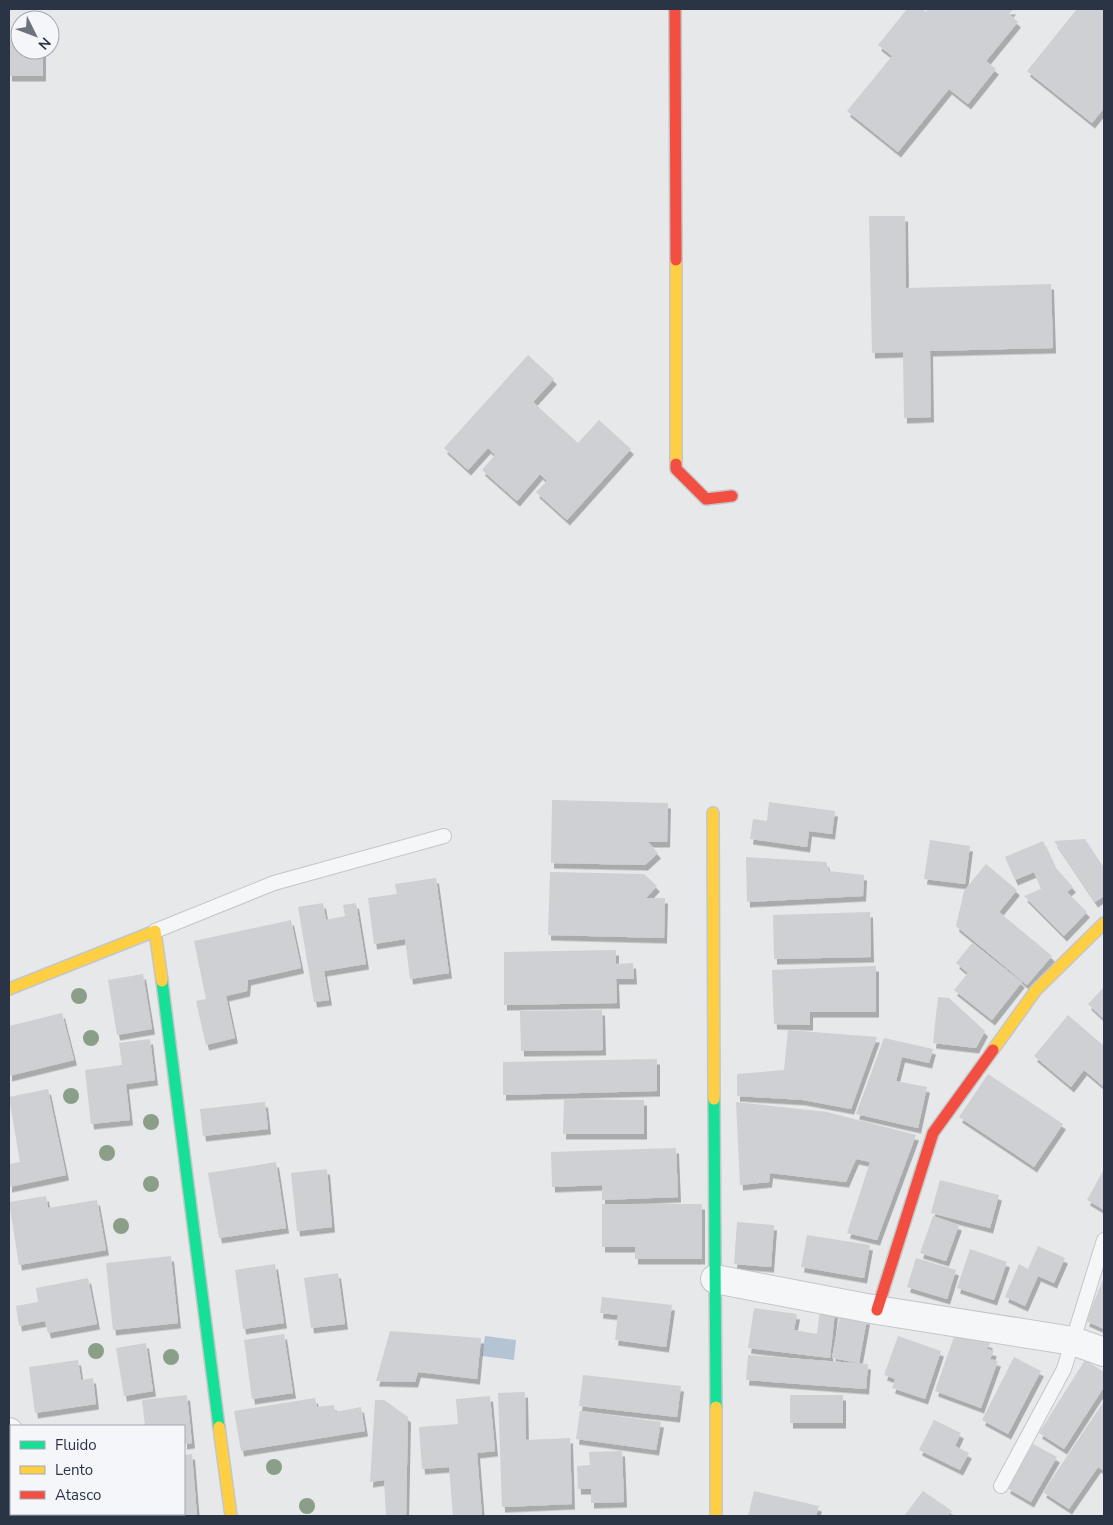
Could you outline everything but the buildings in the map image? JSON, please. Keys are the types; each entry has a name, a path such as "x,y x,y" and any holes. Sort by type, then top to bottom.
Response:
{"street":[{"path":"675,9 676,469 706,499 732,496"},
{"path":"714,814 716,1516"},
{"path":"877,1310 933,1133 1036,990 1104,923"},
{"path":"9,989 154,931 232,1516"},
{"path":"715,1279 877,1310 1073,1341 1104,1352"}],"lane":[{"path":"154,931 274,883 444,836"},
{"path":"1001,1486 1064,1369 1104,1240"}],"water":[{"path":"485,1336 516,1340 514,1360 482,1356"}],"traffic: fast":[{"path":"162,981 219,1427"},
{"path":"714,1099 716,1407"}],"traffic: slow":[{"path":"676,260 676,464"},
{"path":"713,813 714,1099"},
{"path":"993,1050 1036,990 1104,923"},
{"path":"9,989 155,931 162,981"},
{"path":"716,1407 716,1516"},
{"path":"219,1427 231,1516"}],"traffic: jam":[{"path":"675,9 676,260"},
{"path":"676,464 676,469 706,499 732,496"},
{"path":"877,1310 933,1133 993,1050"}]}
